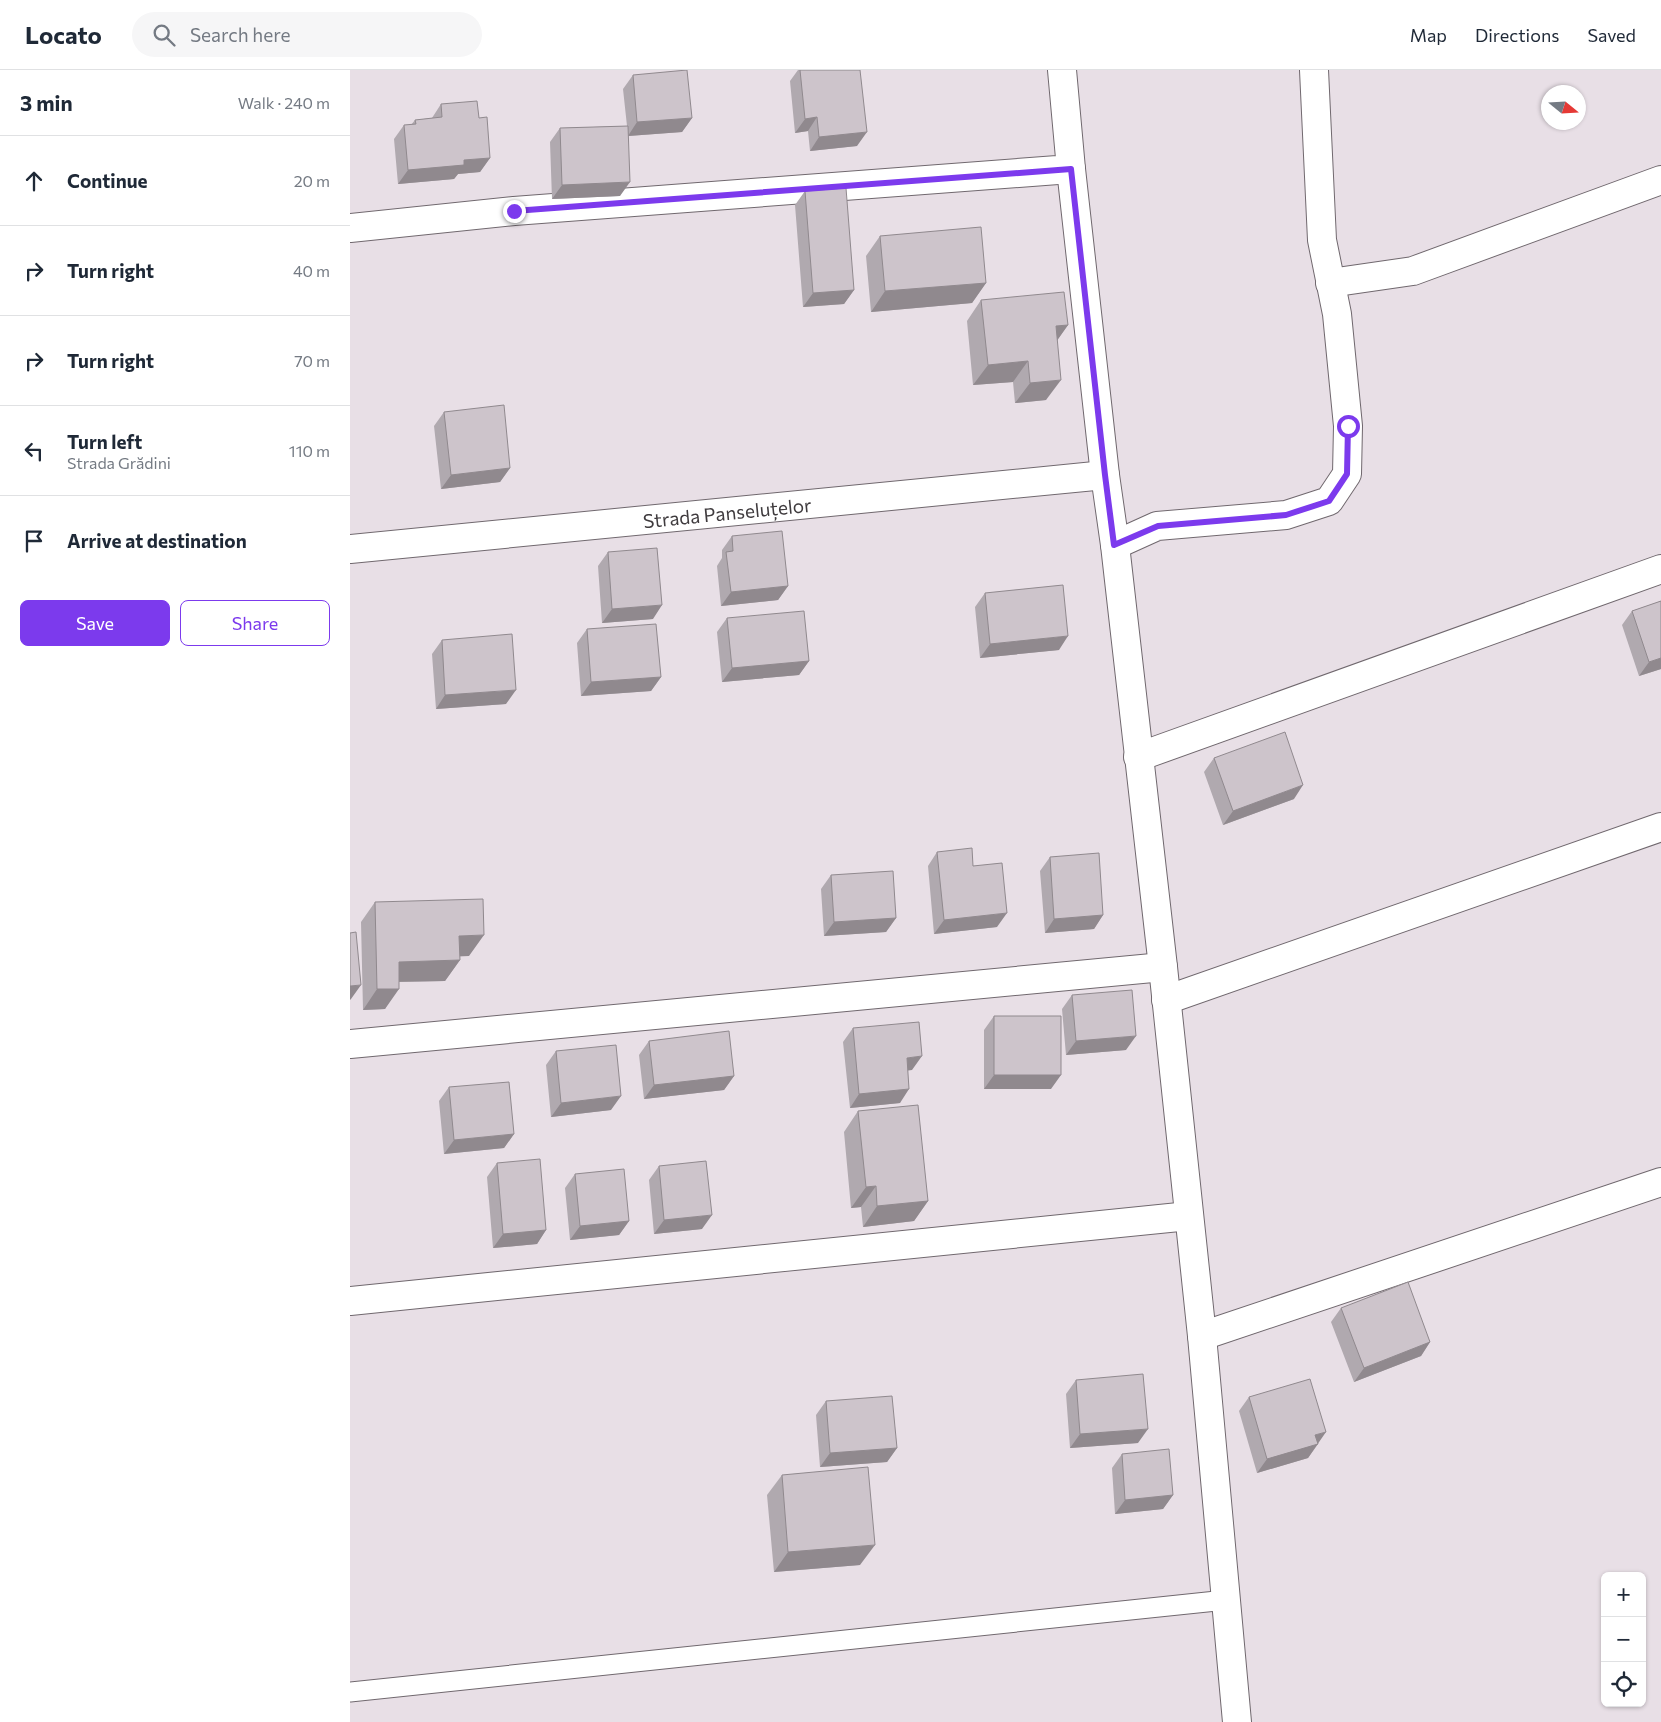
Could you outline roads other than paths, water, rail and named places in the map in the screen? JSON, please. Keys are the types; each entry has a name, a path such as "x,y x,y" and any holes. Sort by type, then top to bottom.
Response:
{"street":[{"path":"1062,70 1071,169 1163,967 1202,1336 1236,1722"},
{"path":"1114,545 1158,526 1286,515 1329,501 1347,474 1348,426 1337,314 1322,240 1314,70"},
{"path":"350,228 514,211 1071,169"},
{"path":"1330,283 1413,271 1661,180"},
{"name":"Strada Panseluțelor","path":"350,549 1105,475"},
{"path":"1138,757 1661,569"},
{"path":"1166,1000 1661,826"},
{"path":"350,1044 1163,967"},
{"path":"1202,1336 1661,1182"},
{"path":"350,1301 1189,1216"}],"lane":[{"path":"350,1692 1226,1600"}]}
